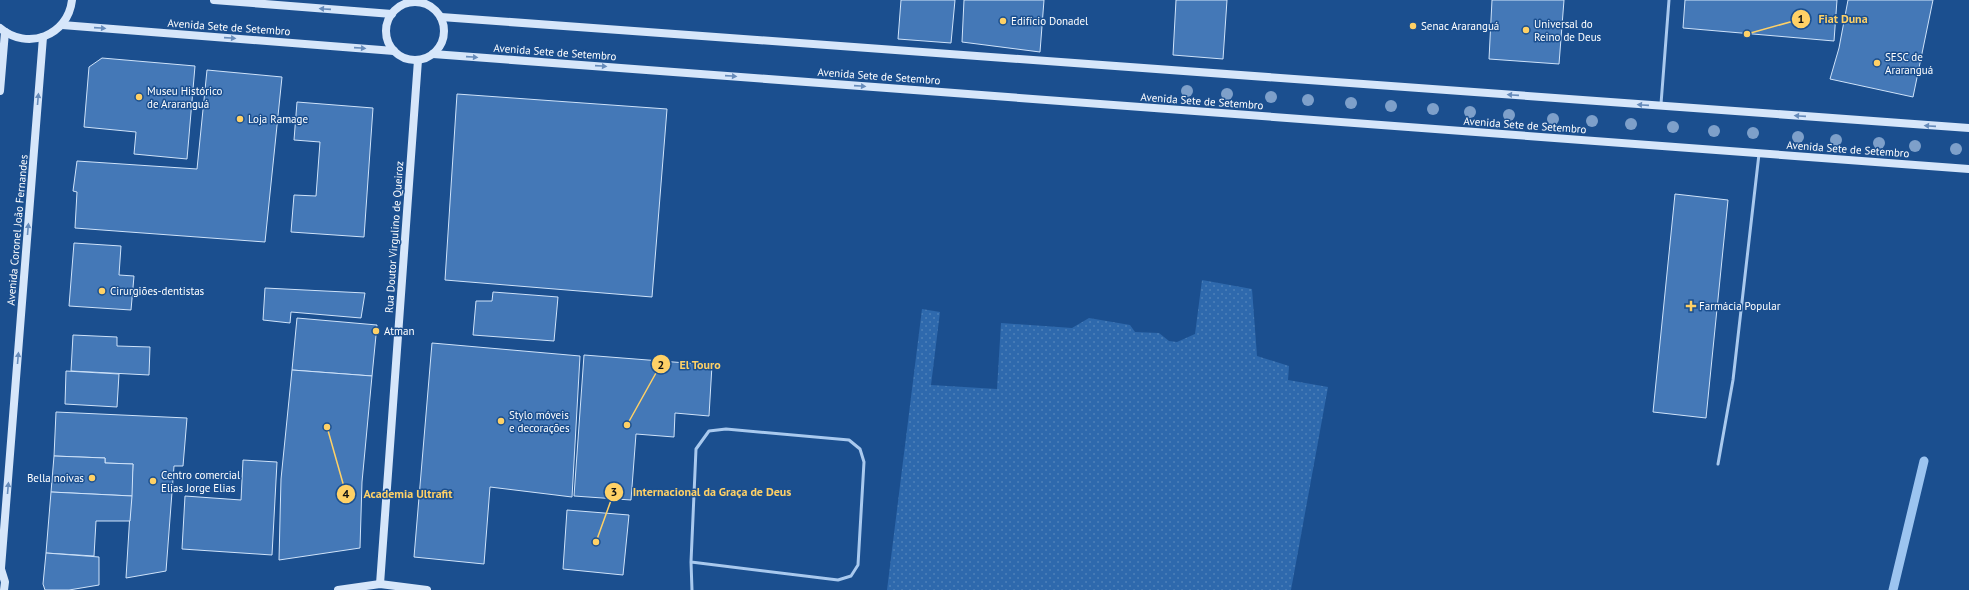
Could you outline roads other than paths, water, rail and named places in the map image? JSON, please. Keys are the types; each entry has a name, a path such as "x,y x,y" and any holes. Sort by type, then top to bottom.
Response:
{"main road":[{"path":"0,91 2,30 17,38 30,40 50,34 62,25 69,14 72,0"},
{"path":"214,0 392,14"},
{"path":"423,1 441,17 444,25 442,41 433,54 418,60 401,56 394,51 389,43 386,33 387,22 392,14 405,3 423,1"},
{"path":"441,17 1969,128"},
{"name":"Avenida Sete de Setembro","path":"62,25 394,51"},
{"name":"Avenida Coronel João Fernandes","path":"4,590 1,567 43,37"},
{"name":"Avenida Sete de Setembro","path":"433,54 1969,169"},
{"name":"Rua Doutor Virgulino de Queiroz","path":"380,584 418,60"},
{"path":"338,590 380,584 427,590"}],"lane":[{"path":"1661,106 1669,0"},
{"path":"1718,464 1733,380 1759,154"},
{"path":"691,562 838,580 851,576 858,565 864,462 860,449 849,440 726,429 709,431 696,449 691,562 692,590"}],"waterway":[{"path":"1893,590 1924,461"}],"place":[{"name":"Edifício Donadel","path":"1003,21"},
{"name":"Senac Araranguá","path":"1413,26"},
{"name":"Universal do Reino de Deus","path":"1526,30"},
{"name":"Fiat Duna","path":"1747,34"},
{"name":"SESC de Araranguá","path":"1877,63"},
{"name":"Museu Histórico de Araranguá","path":"139,97"},
{"name":"Loja Ramage","path":"240,119"},
{"name":"Cirurgiões-dentistas","path":"102,291"},
{"name":"Farmácia Popular","path":"1691,306"},
{"name":"Atman","path":"376,331"},
{"name":"Stylo móveis e decorações","path":"501,421"},
{"name":"El Touro","path":"627,425"},
{"name":"Academia Ultrafit","path":"327,427"},
{"name":"Bella noivas","path":"92,478"},
{"name":"Centro comercial Elias Jorge Elias","path":"153,481"},
{"name":"Internacional da Graça de Deus","path":"596,542"}]}
